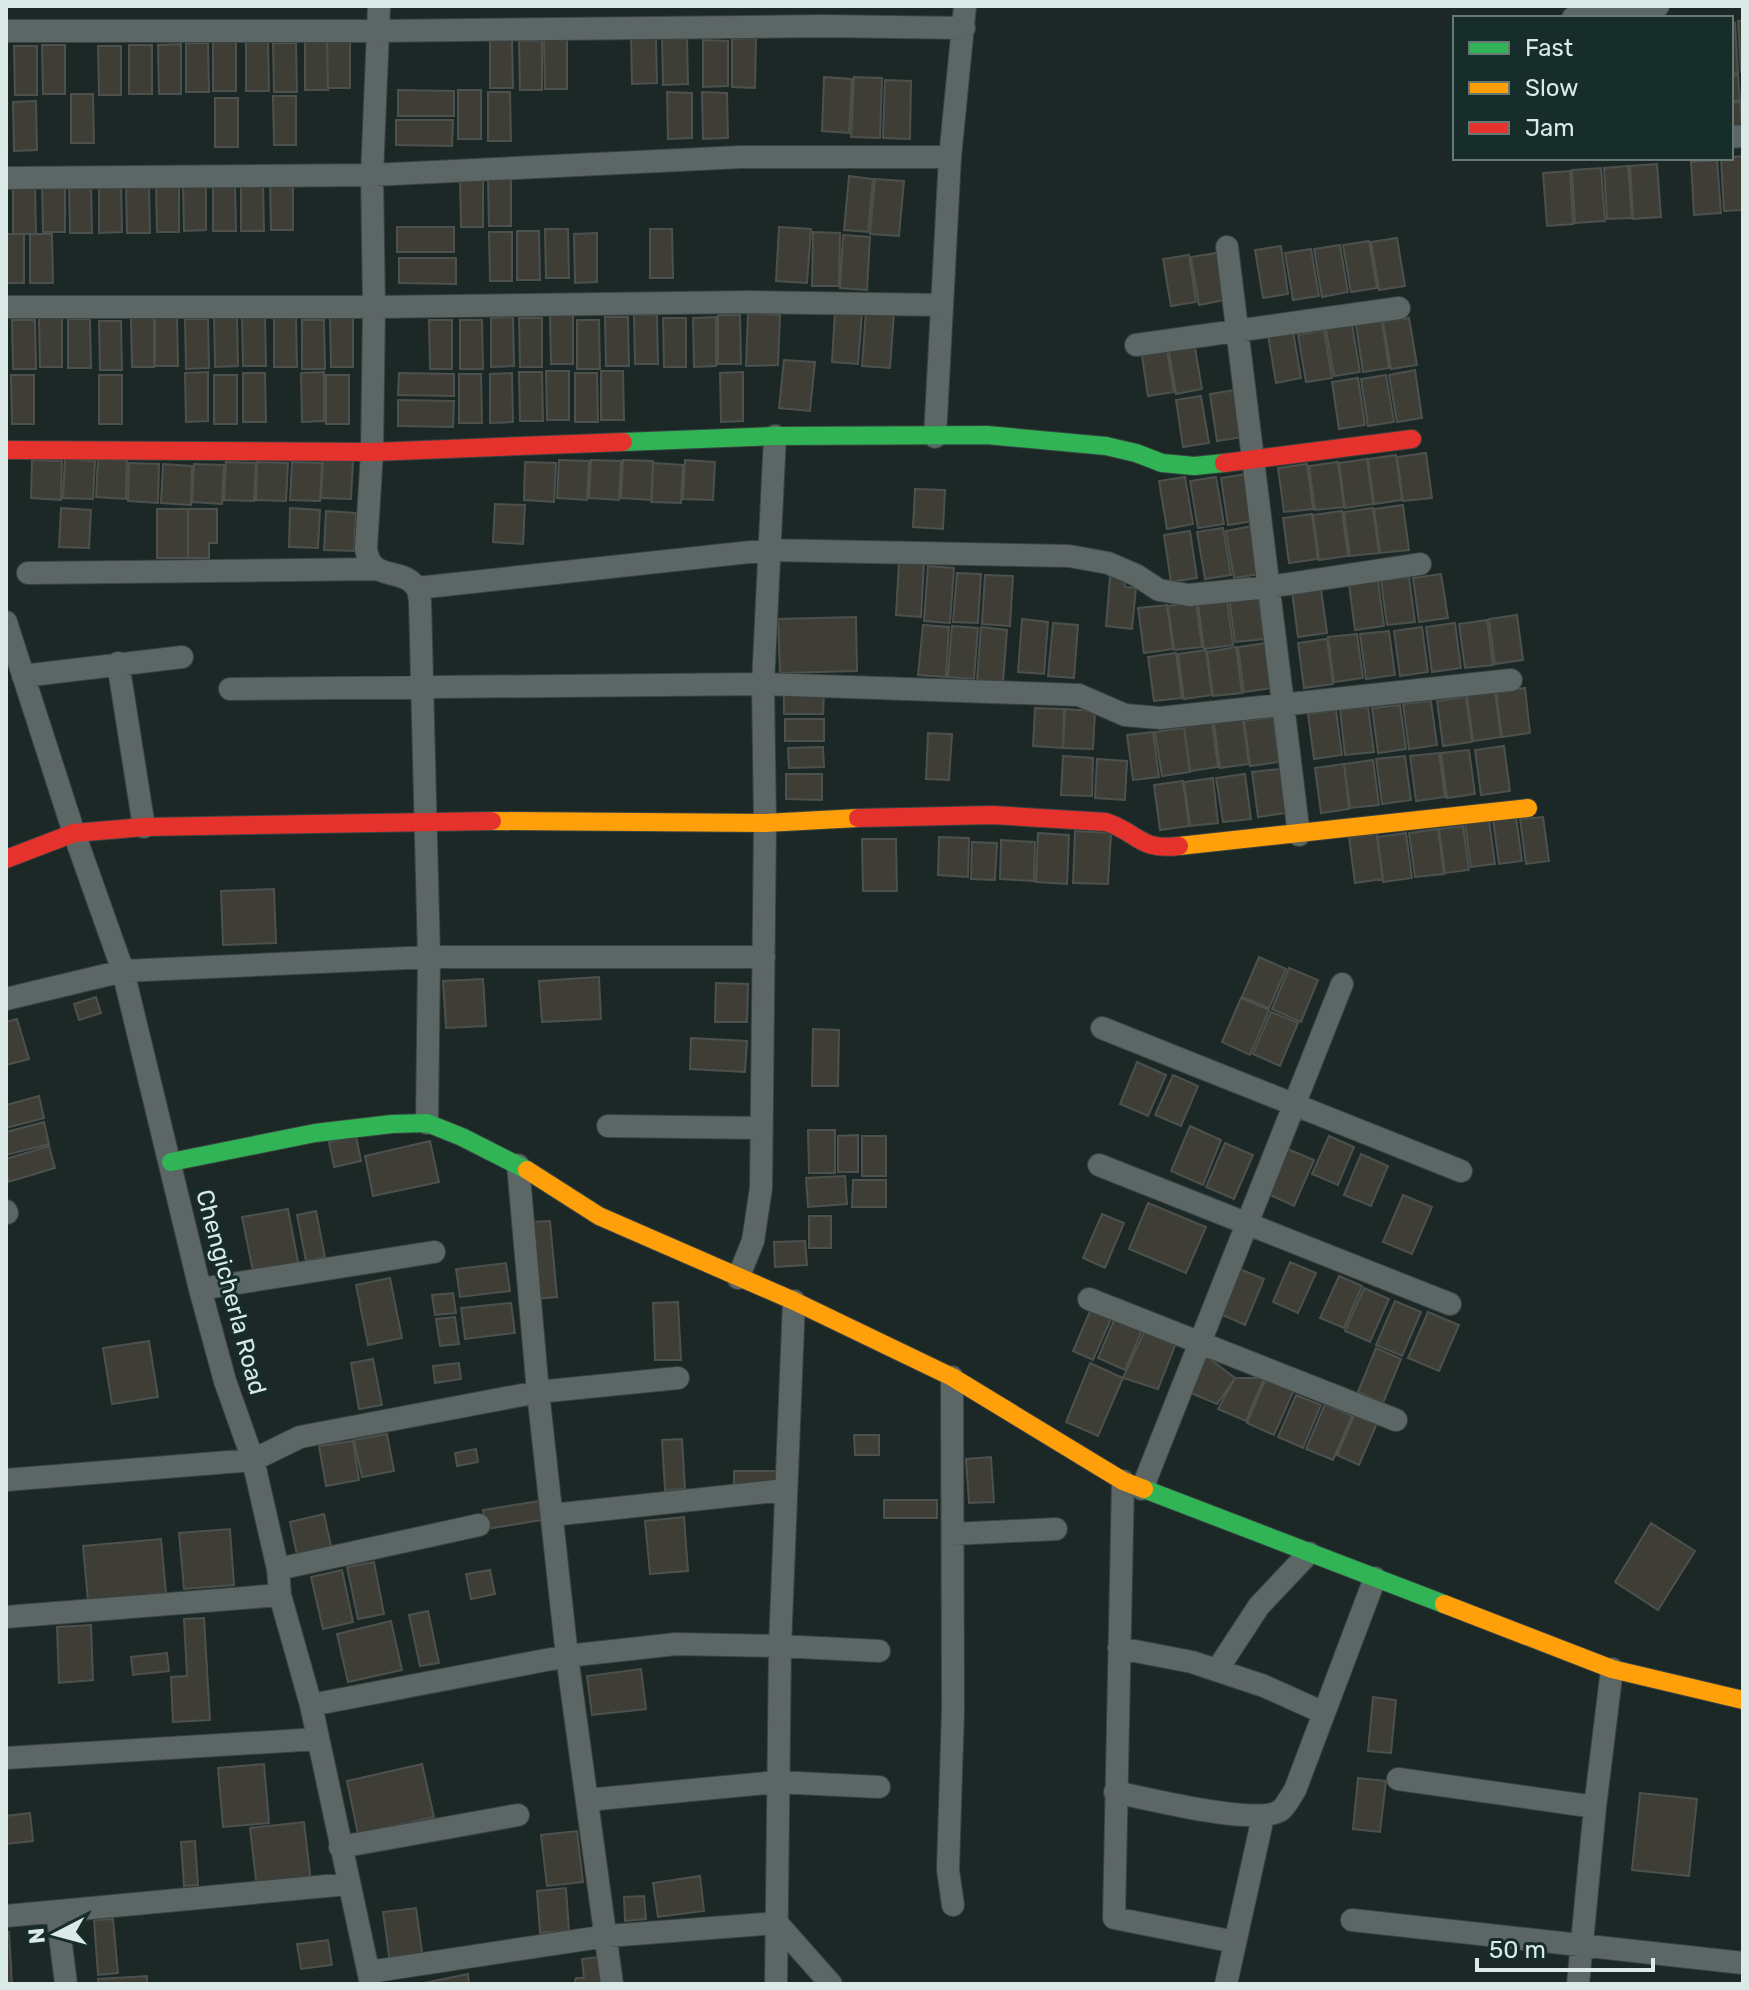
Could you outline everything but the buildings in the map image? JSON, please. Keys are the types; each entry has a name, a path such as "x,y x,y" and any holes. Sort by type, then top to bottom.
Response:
{"street":[{"path":"376,569 368,561 366,549 372,452 372,175 379,6"},
{"path":"1588,16 1660,6"},
{"path":"6,31 823,26 965,17 950,157 935,437"},
{"path":"6,178 372,175 726,157 950,157"},
{"path":"1227,247 1299,835"},
{"path":"6,307 374,307 747,302 940,305"},
{"path":"1136,345 1399,308"},
{"path":"6,450 372,452 775,436 987,435 1073,442 1136,453 1162,463 1194,466 1412,439"},
{"path":"738,1278 753,1241 761,1188 765,823 763,684 775,436"},
{"path":"417,588 769,550 1069,556 1108,563 1136,575 1159,590 1189,595 1269,587 1420,564"},
{"path":"28,573 376,569 408,581 417,588 424,686 424,820 429,957 427,1123"},
{"name":"Chengicherla Road","path":"6,622 74,833 123,971 200,1289 225,1381 253,1460 278,1569 280,1595 311,1705 370,1978"},
{"path":"23,676 182,657"},
{"path":"118,663 144,827"},
{"path":"230,689 763,684 1079,695 1125,715 1160,718 1511,680"},
{"path":"6,859 74,833 144,827 424,820 765,823 992,815 1117,825 1142,845 1152,848 1299,835 1528,808"},
{"path":"6,999 123,971 429,957 764,957"},
{"path":"1235,1942 1114,1918 1119,1648 1132,1485 1199,1342 1342,984"},
{"path":"1102,1028 1461,1171"},
{"path":"171,1162 315,1133 427,1123 518,1165 599,1216 794,1301 952,1377 1132,1485 1612,1669 1743,1700"},
{"path":"608,1126 760,1128"},
{"path":"518,1165 538,1392 567,1656 612,1984"},
{"path":"1099,1165 1450,1304"},
{"path":"200,1289 434,1252"},
{"path":"1089,1299 1396,1420"},
{"path":"776,1984 780,1646 794,1301"},
{"path":"952,1377 953,1710 948,1870 953,1905"},
{"path":"6,1480 253,1460 300,1437 538,1392 678,1378"},
{"path":"552,1515 785,1490"},
{"path":"278,1569 479,1525"},
{"path":"953,1534 1056,1529"},
{"path":"1217,1670 1259,1606 1309,1553"},
{"path":"1115,1792 1194,1809 1263,1817 1281,1810 1295,1790 1375,1578"},
{"path":"6,1617 280,1595"},
{"path":"311,1705 567,1656 676,1644 879,1651"},
{"path":"1119,1648 1192,1662 1264,1686 1324,1713"},
{"path":"1578,1984 1612,1669"},
{"path":"6,1758 318,1739"},
{"path":"1398,1779 1595,1807"},
{"path":"587,1800 777,1782 879,1787"},
{"path":"340,1847 518,1815"},
{"path":"1226,1984 1263,1817"},
{"path":"6,1916 348,1884"},
{"path":"57,1912 66,1984"},
{"path":"1352,1920 1743,1963"},
{"path":"370,1978 607,1936 777,1923"},
{"path":"777,1923 831,1984"}],"traffic: fast":[{"path":"623,442 775,436 987,435 1106,446 1162,463 1194,466 1224,463"},
{"path":"171,1162 315,1133 427,1123 527,1170"},
{"path":"1144,1489 1444,1604"}],"traffic: slow":[{"path":"1179,846 1528,808"},
{"path":"492,821 765,823 858,818"},
{"path":"527,1170 599,1216 794,1301 952,1377 1123,1481 1144,1489"},
{"path":"1444,1604 1612,1669 1743,1700"}],"traffic: jam":[{"path":"1224,463 1412,439"},
{"path":"6,450 372,452 623,442"},
{"path":"858,818 992,815 1106,822 1147,844 1179,846"},
{"path":"6,859 74,833 144,827 492,821"}]}
